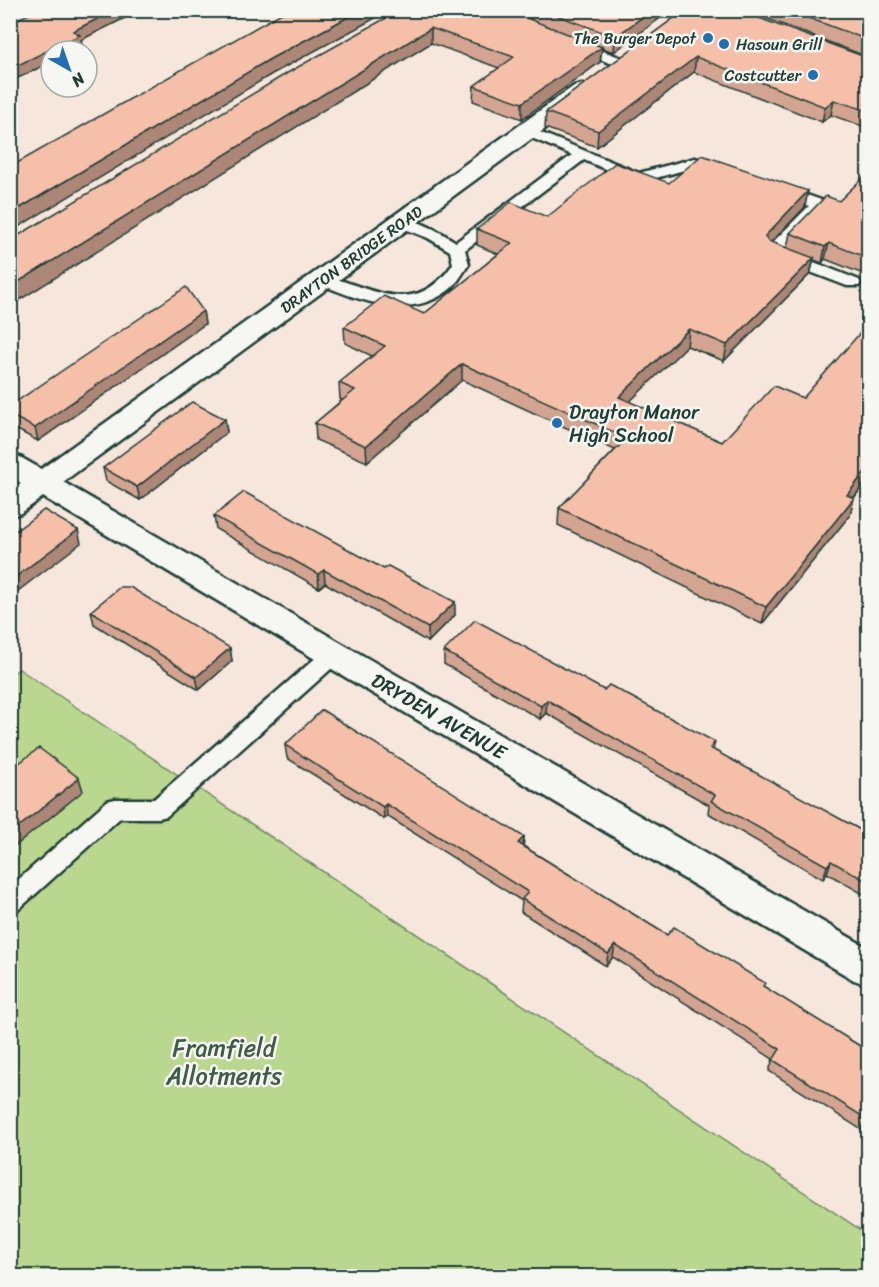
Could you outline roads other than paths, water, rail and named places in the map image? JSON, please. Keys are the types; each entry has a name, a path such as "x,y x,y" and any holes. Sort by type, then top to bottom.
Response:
{"street":[{"name":"DRAYTON BRIDGE ROAD","path":"10,506 629,56"},
{"name":"DRYDEN AVENUE","path":"10,464 868,968"}],"lane":[{"path":"564,41 629,56"},
{"path":"527,131 638,178 695,162 740,177"},
{"path":"457,249 583,154"},
{"path":"763,185 819,204 771,252 854,283"},
{"path":"323,280 381,301 417,300 444,285 461,264 457,249 434,235 401,222"},
{"path":"10,902 115,808 159,809 334,654"}],"place":[{"name":"The Burger Depot","path":"708,38"},
{"name":"Hasoun Grill","path":"724,44"},
{"name":"Costcutter","path":"813,75"},
{"name":"Drayton Manor High School","path":"557,423"}],"park label":[{"name":"Framfield Allotments","path":"224,1062"}]}
